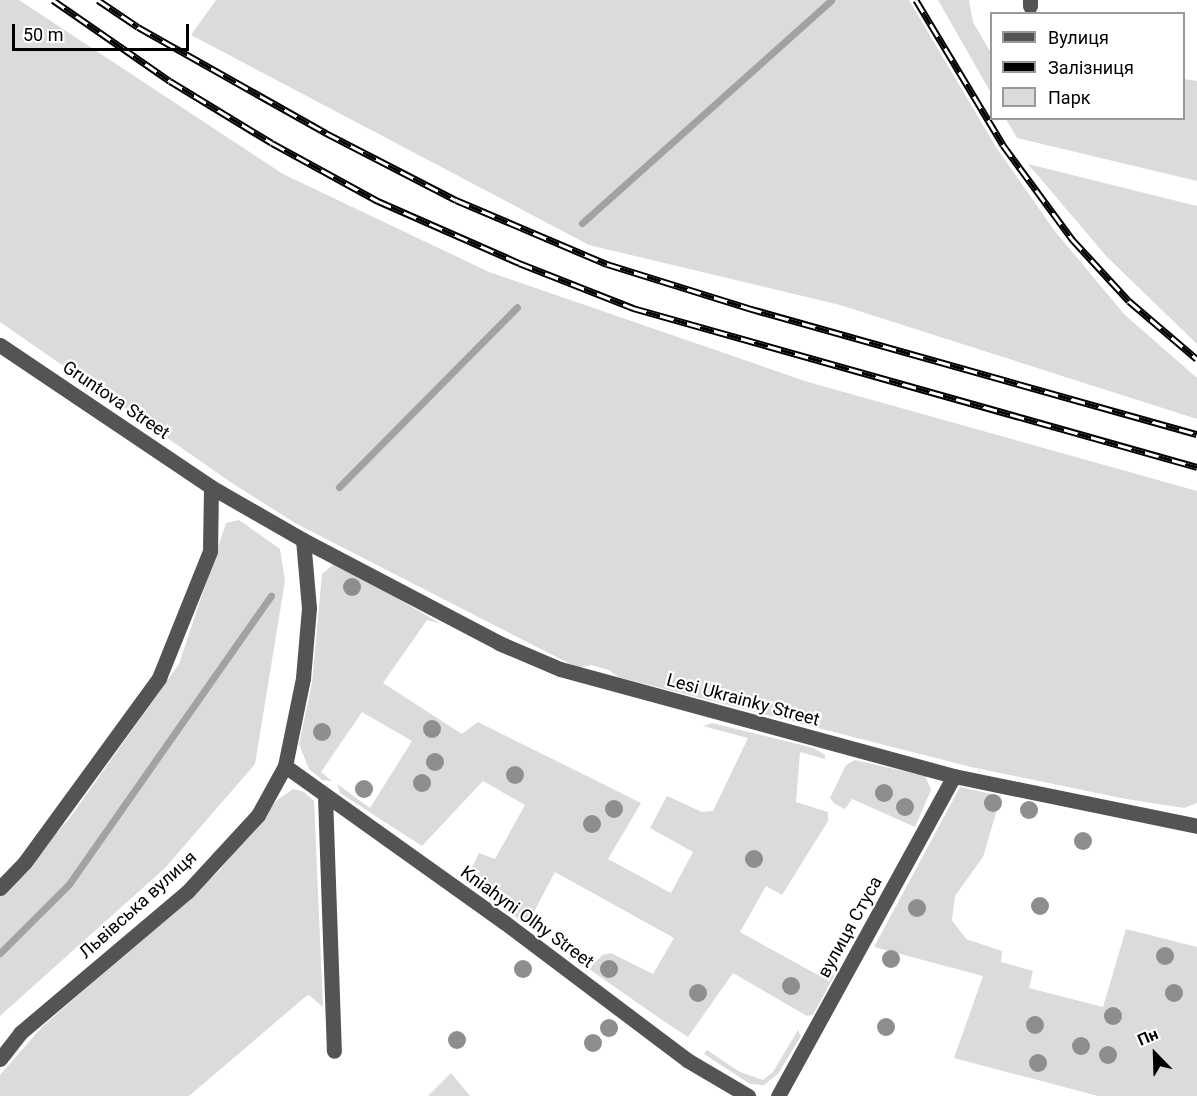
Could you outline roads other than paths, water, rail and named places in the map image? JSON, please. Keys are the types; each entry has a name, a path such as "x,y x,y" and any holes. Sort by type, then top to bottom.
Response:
{"street":[{"name":"Gruntova Street","path":"0,345 211,486 303,540"},
{"path":"0,888 25,862 159,678 210,551 211,486"},
{"name":"Львівська вулиця","path":"0,1059 20,1033 187,891 258,815 285,766 303,678 309,608 303,540"},
{"name":"Lesi Ukrainky Street","path":"303,540 499,643 560,669 954,776 1197,826"},
{"name":"Kniahyni Olhy Street","path":"285,766 504,922 687,1060 748,1096"},
{"name":"вулиця Стуса","path":"778,1096 954,776"},
{"path":"325,796 334,1051"}],"waterway":[{"path":"582,223 831,0"},
{"path":"339,487 517,307"},
{"path":"0,953 69,884 271,596"}],"railway":[{"path":"53,0 170,81 272,143 378,201 519,263 633,308 1197,467"},
{"path":"98,0 138,27 326,133 456,200 607,264 748,308 1197,434"},
{"path":"916,0 1003,145 1072,239 1129,301 1197,359"}]}
